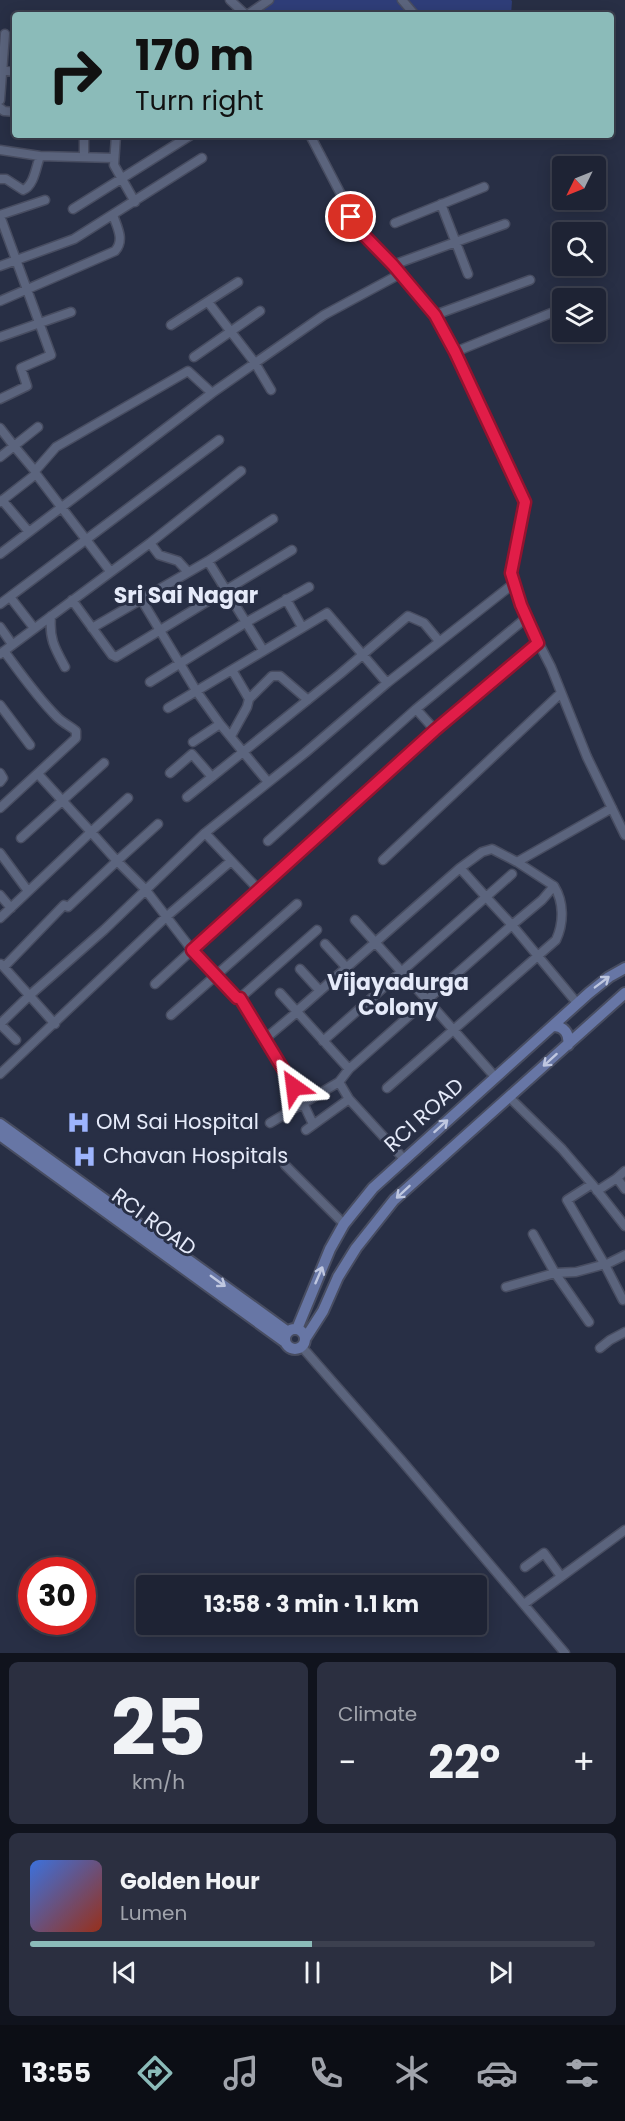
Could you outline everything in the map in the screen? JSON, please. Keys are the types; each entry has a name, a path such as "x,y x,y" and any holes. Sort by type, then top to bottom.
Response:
{"main road":[{"name":"RCI ROAD","path":"290,1334 344,1224 373,1188 563,1016 609,977 625,968"},
{"path":"303,1343 303,1333 290,1334 291,1348 297,1349 303,1343 329,1299 338,1277 374,1224 394,1200 625,993"},
{"path":"563,1016 564,1025 568,1030 579,1034"},
{"path":"553,1026 561,1027 567,1033 568,1045"},
{"name":"RCI ROAD","path":"0,1124 290,1334"},
{"name":"RCI ROAD","path":"0,1135 290,1334"}],"street":[{"path":"231,0 243,12"},
{"path":"251,12 269,0"},
{"path":"402,0 413,12"},
{"path":"0,100 2,34"},
{"path":"84,138 84,157"},
{"path":"116,138 114,165 135,202"},
{"path":"73,209 186,138"},
{"path":"312,138 360,231 393,265 435,315 455,352 525,502 511,573 513,584 526,618 625,835"},
{"path":"0,150 40,156 114,158"},
{"path":"0,178 6,179 23,190 27,189 31,185 40,156"},
{"path":"0,266 74,239 202,158"},
{"path":"395,223 483,188"},
{"path":"27,189 32,204"},
{"path":"0,399 27,386 21,368 51,356 0,216 45,200"},
{"path":"441,204 468,274"},
{"path":"0,301 115,251 120,246 121,238 113,215"},
{"path":"393,265 505,224"},
{"path":"0,554 212,393 324,315 400,274"},
{"path":"435,315 531,280"},
{"path":"171,325 238,282"},
{"path":"208,302 255,363 271,390"},
{"path":"194,357 260,311"},
{"path":"0,337 71,312"},
{"path":"455,352 552,313"},
{"path":"29,532 1,501 35,473 56,447 188,371 212,393"},
{"path":"0,457 38,427"},
{"path":"0,428 110,571"},
{"path":"0,604 219,440"},
{"path":"0,808 76,738 76,732 60,720 40,699 2,653 150,543 241,471"},
{"path":"92,628 208,561 273,519"},
{"path":"150,543 159,555 178,561 188,572"},
{"path":"72,600 112,655 116,657 292,550"},
{"path":"208,561 263,650"},
{"path":"16,1040 0,1024 104,930 205,833 305,753 387,683 513,584"},
{"path":"150,682 309,586"},
{"path":"10,597 34,628"},
{"path":"141,599 197,692 268,782"},
{"path":"286,599 302,627"},
{"path":"168,708 327,613 387,683"},
{"path":"51,615 50,632 53,646 65,667"},
{"path":"187,797 408,616 424,623 439,641"},
{"path":"268,841 416,709 526,618"},
{"path":"0,627 12,644"},
{"path":"155,984 435,730 538,643"},
{"path":"231,736 248,707 249,699 232,670"},
{"path":"249,699 272,676 280,676 308,700"},
{"path":"383,860 561,693"},
{"path":"0,705 30,745"},
{"path":"416,709 435,730"},
{"path":"193,742 220,724"},
{"path":"170,773 192,754 212,777"},
{"path":"21,838 104,763"},
{"path":"0,773 3,778 0,782"},
{"path":"38,774 145,889 192,950 237,998 240,998 303,1103 309,1127 349,1099"},
{"path":"0,918 128,798"},
{"path":"518,862 612,808"},
{"path":"55,1023 2,965 64,904 68,907 158,824"},
{"path":"205,833 258,889"},
{"path":"266,1038 460,868 482,852 492,849 518,862 554,886 559,894 561,905 560,931 556,940 387,1088"},
{"path":"0,853 28,891"},
{"path":"0,1074 166,917 231,861"},
{"path":"460,868 578,1003"},
{"path":"323,1041 512,874"},
{"path":"270,1123 339,1082 349,1069 542,900 554,886"},
{"path":"0,895 11,908"},
{"path":"171,1015 297,904"},
{"path":"356,920 496,1078"},
{"path":"240,998 317,930"},
{"path":"325,944 346,967"},
{"path":"300,969 320,991"},
{"path":"280,993 349,1069"},
{"path":"339,1082 349,1099 404,1159"},
{"path":"509,1097 562,1149 625,1226"},
{"path":"285,1165 344,1224"},
{"path":"623,1300 567,1200 617,1178 625,1171"},
{"path":"617,1178 625,1189"},
{"path":"533,1234 555,1273 589,1322"},
{"path":"506,1287 555,1273 576,1272 597,1265 605,1266 625,1255"},
{"path":"600,1348 625,1332"},
{"path":"303,1343 565,1653"},
{"path":"524,1604 560,1575 625,1530"},
{"path":"525,1567 544,1553 560,1575"}],"shaded area":[{"path":"262,0 512,1 511,12 254,12"}],"place":[{"name":"OM Sai Hospital","path":"78,1122"},
{"name":"Chavan Hospitals","path":"85,1156"}],"district":[{"name":"Sri Sai Nagar","path":"186,595"},
{"name":"Vijayadurga Colony","path":"398,994"}],"route":[{"path":"294,1087 240,998 237,998 192,950 435,730 538,643 526,618 511,573 525,502 455,352 435,315 393,265 360,231 351,217"}]}
